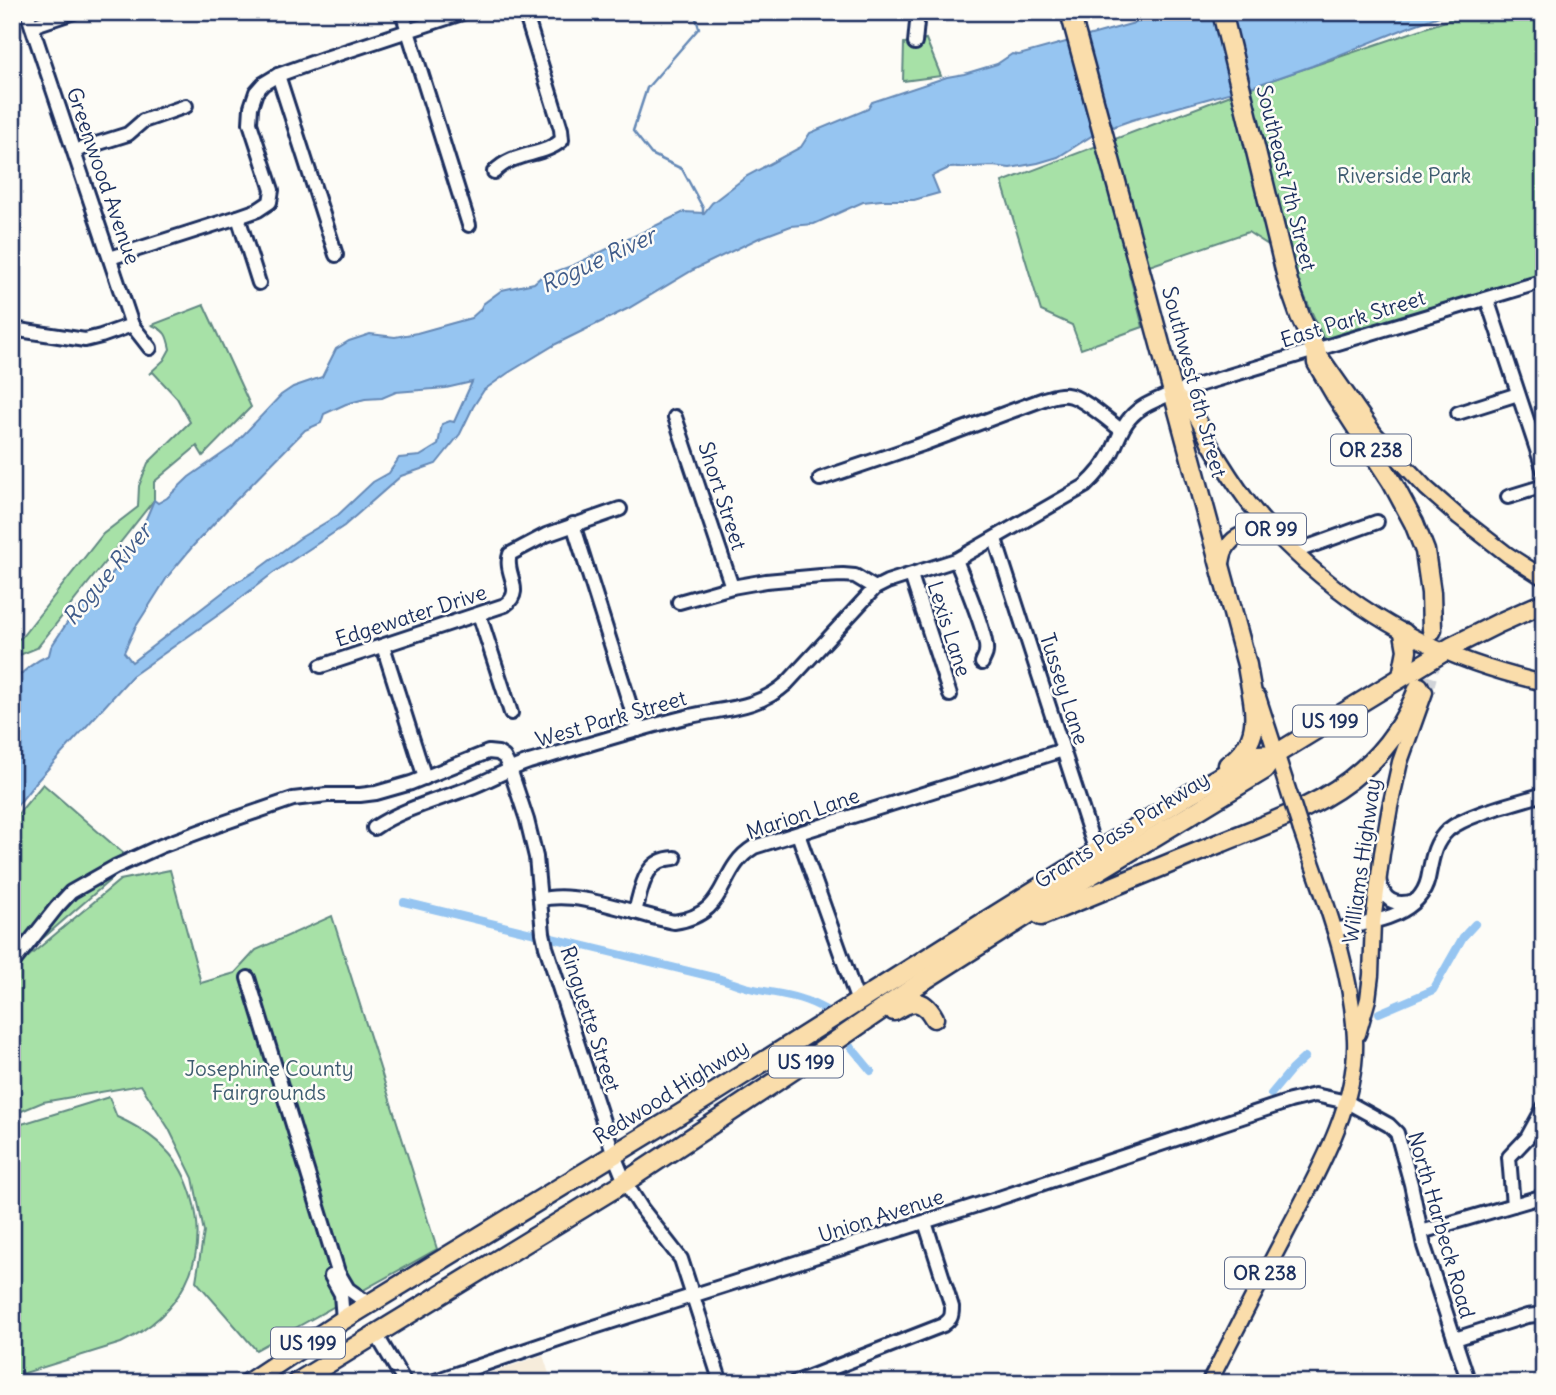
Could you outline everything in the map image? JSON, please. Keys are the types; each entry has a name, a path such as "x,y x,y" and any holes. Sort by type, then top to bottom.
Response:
{"highway":[{"name":"Southeast 7th Street","path":"1222,12 1288,282 1316,351"},
{"name":"Southwest 6th Street","path":"1071,17 1247,665"},
{"name":"OR 238","path":"1316,351 1317,363 1392,482 1414,523 1425,551 1436,631"},
{"name":"Grants Pass Parkway","path":"986,940 1264,770 1276,754 1402,677 1489,627 1544,603"},
{"path":"1402,677 1407,650 1404,633"},
{"path":"1188,795 1236,759 1249,743 1256,723 1247,665"},
{"path":"986,940 1268,824 1329,795 1362,770 1387,744 1423,688"},
{"name":"Grants Pass Parkway","path":"1188,795 1258,755 1276,754"},
{"name":"Redwood Highway","path":"248,1383 343,1320 614,1155 1188,795"},
{"name":"US 199","path":"296,1383 625,1182 986,940"},
{"path":"795,1069 834,1052 905,1004 916,1001 928,1007 934,1018"},
{"path":"235,1383 291,1353"}],"main road":[{"path":"1316,351 1375,434 1418,480 1459,517 1508,555 1544,578"},
{"name":"OR 99","path":"1172,393 1190,408 1225,470 1276,534 1352,601 1404,633 1444,652 1499,672 1544,682"},
{"path":"1220,570 1225,551 1234,540 1245,533 1258,531 1276,534"},
{"name":"Southwest 6th Street","path":"1247,665 1276,754"},
{"name":"Williams Highway","path":"1355,1042 1368,999 1374,922 1390,807 1400,762 1423,688"},
{"name":"Williams Highway","path":"1209,1383 1322,1164 1347,1101 1353,1063 1355,1042 1350,985 1343,956 1276,754"}],"street":[{"name":"Greenwood Avenue","path":"27,12 132,325 150,348"},
{"path":"32,26 74,12"},
{"path":"402,12 469,225"},
{"path":"110,258 258,210 270,202 272,190 250,123 256,92 263,84 278,75 465,12"},
{"path":"494,172 504,163 550,148 562,140 525,12"},
{"path":"915,43 918,12"},
{"path":"278,75 336,255"},
{"path":"74,151 128,134 143,121 186,106"},
{"path":"238,217 259,284"},
{"name":"East Park Street","path":"1172,393 1544,281"},
{"path":"1487,299 1544,471"},
{"path":"12,331 85,340 132,325"},
{"name":"West Park Street","path":"374,828 398,815 476,786 510,769 638,730 748,705 771,696 787,683 875,588 956,560 1085,486 1105,463 1130,418 1144,406 1172,393"},
{"path":"820,479 1063,394 1074,397 1121,430"},
{"path":"1458,413 1518,394"},
{"name":"Short Street","path":"675,417 732,587"},
{"path":"1508,498 1544,486"},
{"name":"Edgewater Drive","path":"321,666 505,605 514,598 507,562 510,554 573,524 620,509"},
{"path":"1294,552 1377,522"},
{"path":"573,524 638,730"},
{"name":"Tussey Lane","path":"995,539 1096,852"},
{"path":"956,560 984,639 986,652 982,663"},
{"name":"Lexis Lane","path":"911,575 950,695"},
{"path":"679,602 732,587 794,578 855,576 875,588"},
{"path":"479,614 511,713"},
{"path":"383,646 425,778"},
{"name":"Marion Lane","path":"540,900 569,897 674,922 691,919 713,905 740,858 754,847 1063,750"},
{"path":"12,964 71,892 115,867 161,846 293,799 376,793 425,778 488,752 504,757 510,769"},
{"name":"Ringuette Street","path":"510,769 533,841 546,947 614,1155 625,1182 642,1209 681,1259 721,1383"},
{"path":"1334,930 1374,922 1401,912 1414,901 1423,892 1428,881 1433,851 1448,830 1471,817 1544,794"},
{"path":"798,834 858,1002"},
{"path":"635,912 645,876 650,869 662,860 675,858"},
{"path":"1379,880 1388,899 1399,904 1414,901"},
{"path":"248,978 341,1294 343,1320"},
{"name":"Union Avenue","path":"429,1383 1290,1101 1315,1095 1347,1101"},
{"name":"North Harbeck Road","path":"1347,1101 1389,1125 1397,1133 1421,1232 1469,1383"},
{"path":"1513,1205 1509,1157 1527,1138 1544,1107"},
{"path":"1421,1232 1544,1196"},
{"path":"794,1383 950,1320 951,1307 925,1222"},
{"path":"335,1274 348,1289 369,1304"},
{"path":"1455,1339 1527,1315 1544,1314"},
{"path":"376,1334 405,1383"}],"shaded area":[{"path":"543,1355 552,1383 460,1383"}],"green space":[{"name":"Riverside Park","path":"1472,12 1544,12 1544,273 1325,342 1287,257 1248,232 1129,273 1143,327 1081,349 1072,325 1041,311 1002,182 1257,85"},
{"path":"926,39 941,76 903,81 904,43"},
{"path":"204,305 251,407 203,456 197,446 154,482 154,500 37,648 12,658 12,641 21,638 103,534 138,507 139,486 148,463 190,422 177,398 153,372 149,374 164,360 170,349 165,334 152,325"},
{"path":"43,784 132,861 12,965 12,821"},
{"name":"Josephine County Fairgrounds","path":"170,870 201,983 235,973 256,950 332,916 437,1249 256,1350 196,1281 204,1232 193,1178 169,1129 141,1085 43,1102 12,1115 12,972 16,965 120,880"},
{"path":"109,1097 117,1117 155,1140 171,1155 182,1172 188,1184 197,1220 193,1264 174,1301 141,1331 121,1343 12,1377 12,1127"}],"water":[{"name":"Rogue River","path":"1450,12 1257,85 1098,132 1058,157 1010,168 949,168 932,176 939,193 914,200 863,202 814,224 791,226 759,238 693,270 629,308 556,344 484,390 460,434 436,464 401,476 344,526 273,573 132,676 12,812 12,683 29,667 49,655 51,647 77,608 90,600 123,560 143,526 154,500 158,503 167,498 189,477 232,447 281,395 293,387 322,377 336,349 370,334 395,337 471,318 483,304 502,290 534,283 541,277 574,265 684,212 704,213 712,203 747,176 801,147 810,133 868,109 872,102 947,77 997,64 1012,54 1019,55 1138,22 1156,13","holes":["472,382 454,422 442,424 438,445 420,456 399,458 389,473 373,482 338,515 231,586 132,662 124,652 135,628 168,576 193,546 305,430 321,423 324,414 346,404 382,398 396,392 446,388"]}],"waterway":[{"path":"694,12 699,28 647,88 633,131 651,154 682,169 703,208 703,214"},
{"path":"404,902 791,996 826,1010"},
{"path":"1379,1013 1433,990 1463,937 1475,924"},
{"path":"852,1048 871,1071"},
{"path":"1271,1094 1305,1057"}],"tunnel":[{"path":"1426,690 1435,659 1439,631"}]}
